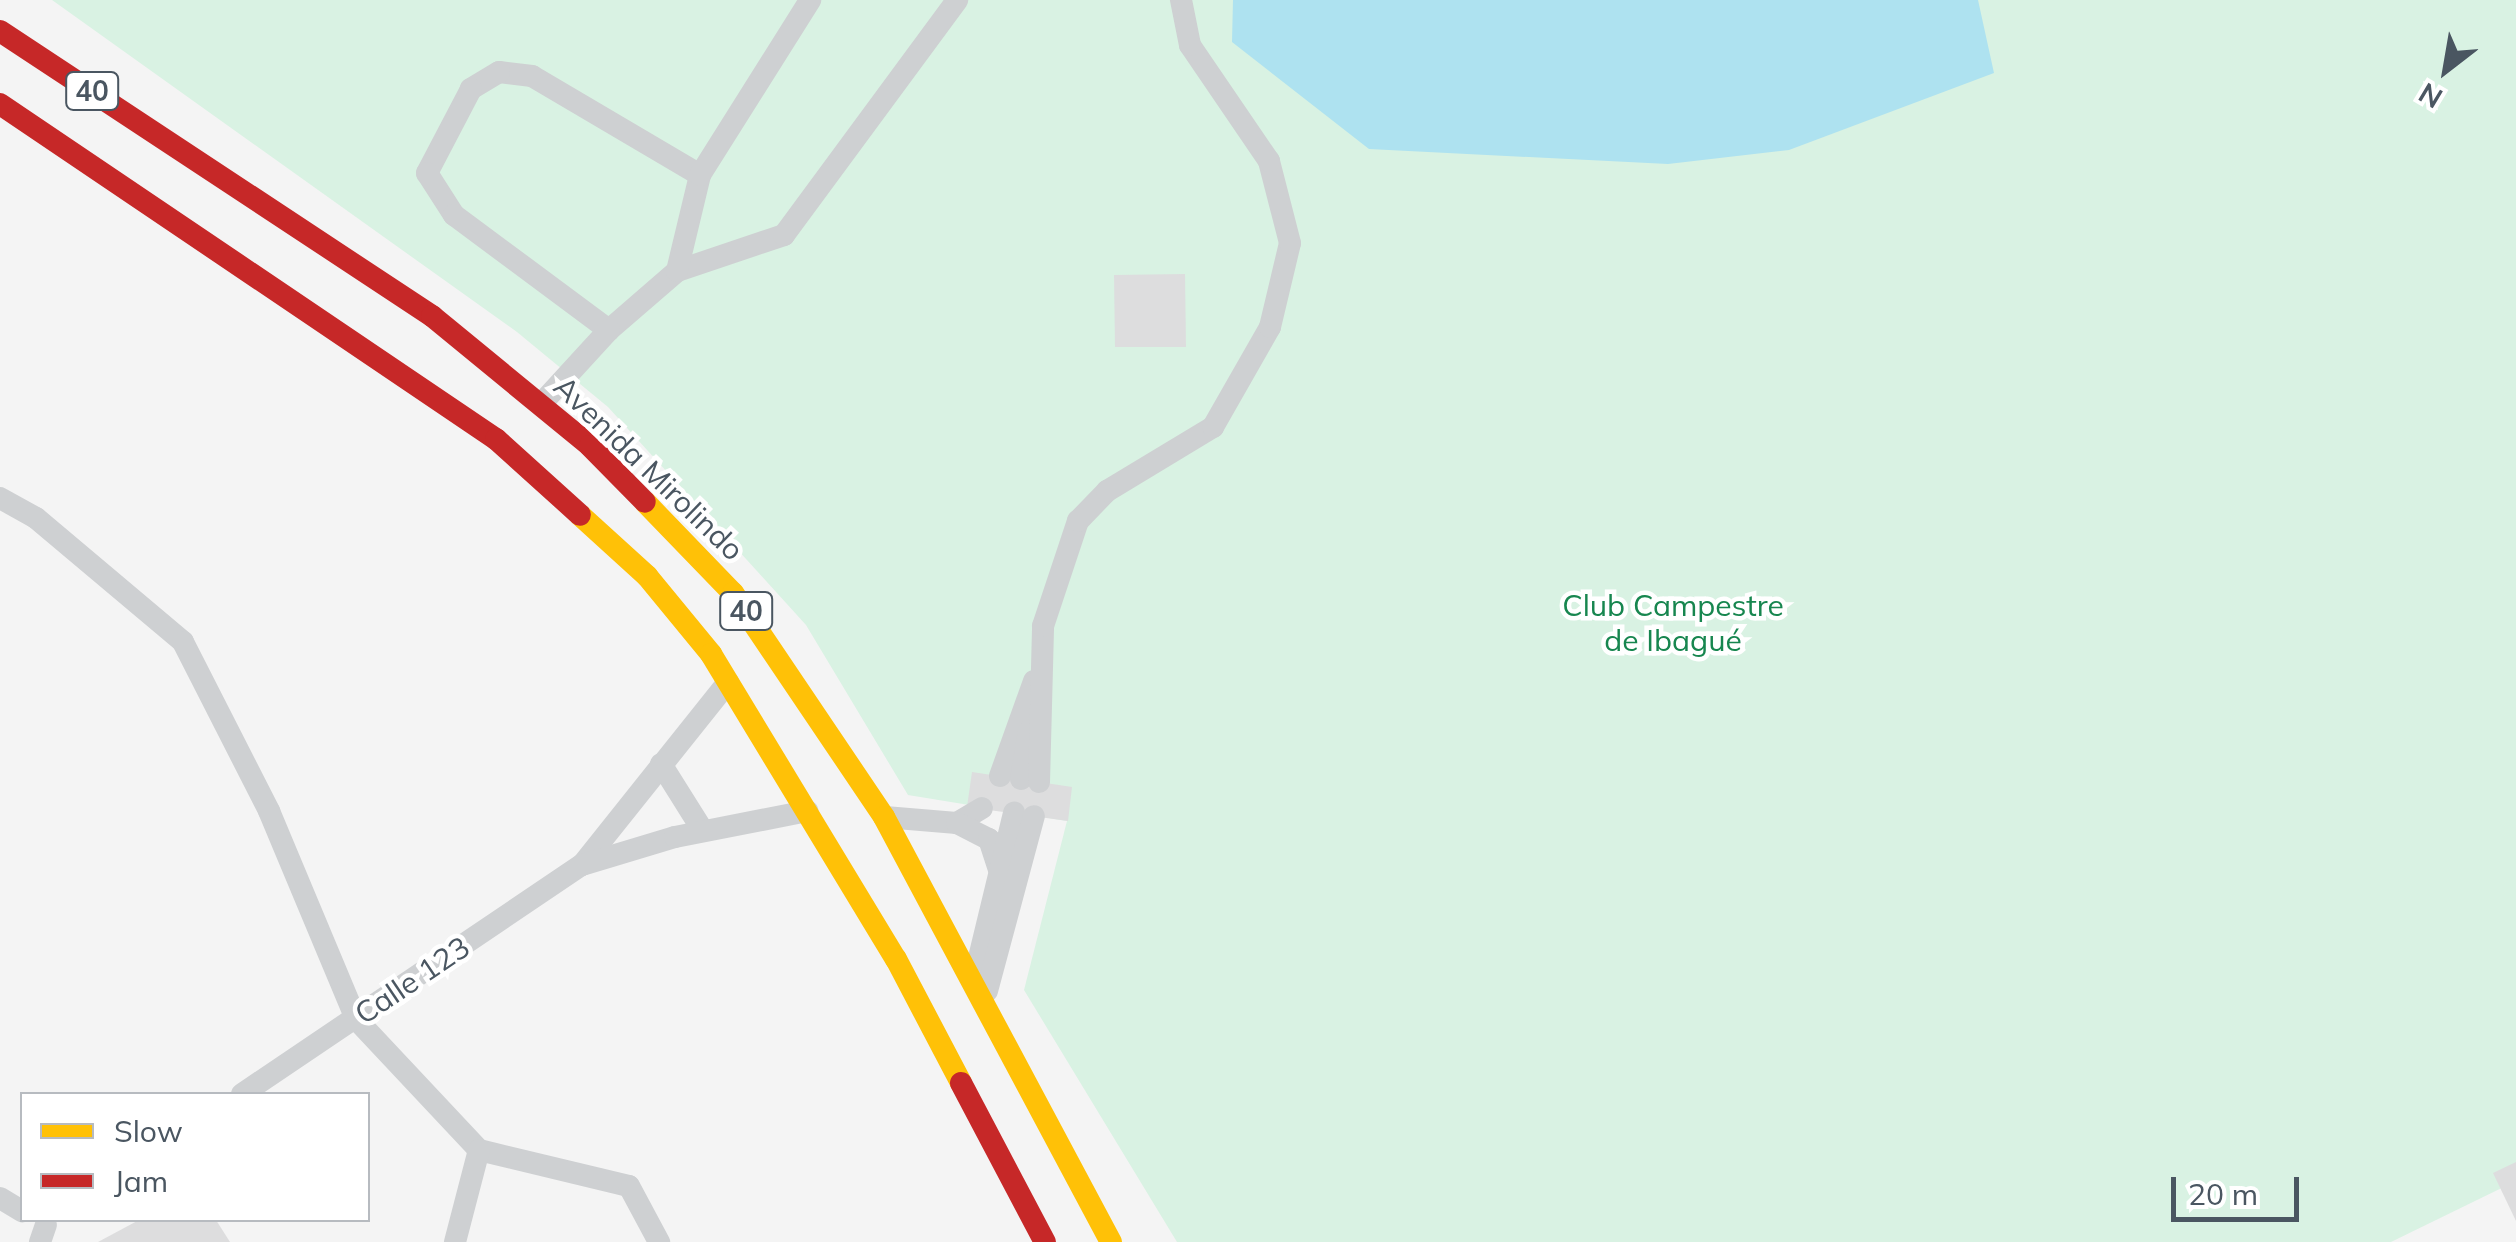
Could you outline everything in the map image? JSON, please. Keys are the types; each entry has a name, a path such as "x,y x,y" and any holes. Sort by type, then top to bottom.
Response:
{"main road":[{"name":"Avenida Mirolindo","path":"0,30 432,316 542,404 733,592 884,817 979,989 1110,1242"},
{"path":"150,98 184,150"},
{"name":"40","path":"0,104 496,439 646,576 728,682 808,811 896,959 1045,1242"}],"lane":[{"path":"677,271 700,175 810,0"},
{"path":"542,404 609,330 677,271 784,235 958,0"},
{"path":"1040,663 1020,779 1058,570 1078,522 1107,492 1214,427 1270,327 1290,243 1268,161 1190,45 1180,0"},
{"path":"609,330 431,190 427,172 471,89 499,72 532,76 700,175"},
{"path":"0,498 36,518 183,642 269,811 356,1019 479,1150 629,1186 658,1242"},
{"name":"Calle 123","path":"245,1092 582,865 728,682"},
{"path":"661,764 703,831"},
{"path":"956,823 982,808"},
{"name":"Calle 123","path":"582,865 703,831 808,811"},
{"path":"1024,814 979,989 1000,874 1024,814"},
{"path":"884,817 956,823 989,839 1000,874"},
{"path":"455,1242 479,1150"}],"green space":[{"name":"Club Campestre de Ibagué","path":"52,0 2516,0 2516,1181 2391,1242 1177,1242 1024,990 1067,821 908,795 806,625 608,407 517,332"}],"water":[{"path":"1233,0 1978,0 1994,73 1789,150 1668,164 1369,149 1232,42"}],"building":[{"path":"1185,274 1186,347 1115,347 1114,275"},
{"path":"972,772 1072,787 1068,821 967,807"},
{"path":"2516,1162 2516,1221 2493,1173"},
{"path":"135,1222 217,1222 230,1242 98,1242"}],"traffic: slow":[{"path":"645,502 733,593 884,817 1111,1242"},
{"path":"580,515 647,576 711,654 896,959 961,1083"}],"traffic: jam":[{"path":"0,31 432,316 590,446 645,502"},
{"path":"0,104 496,439 580,515"},
{"path":"961,1083 1045,1242"}]}
